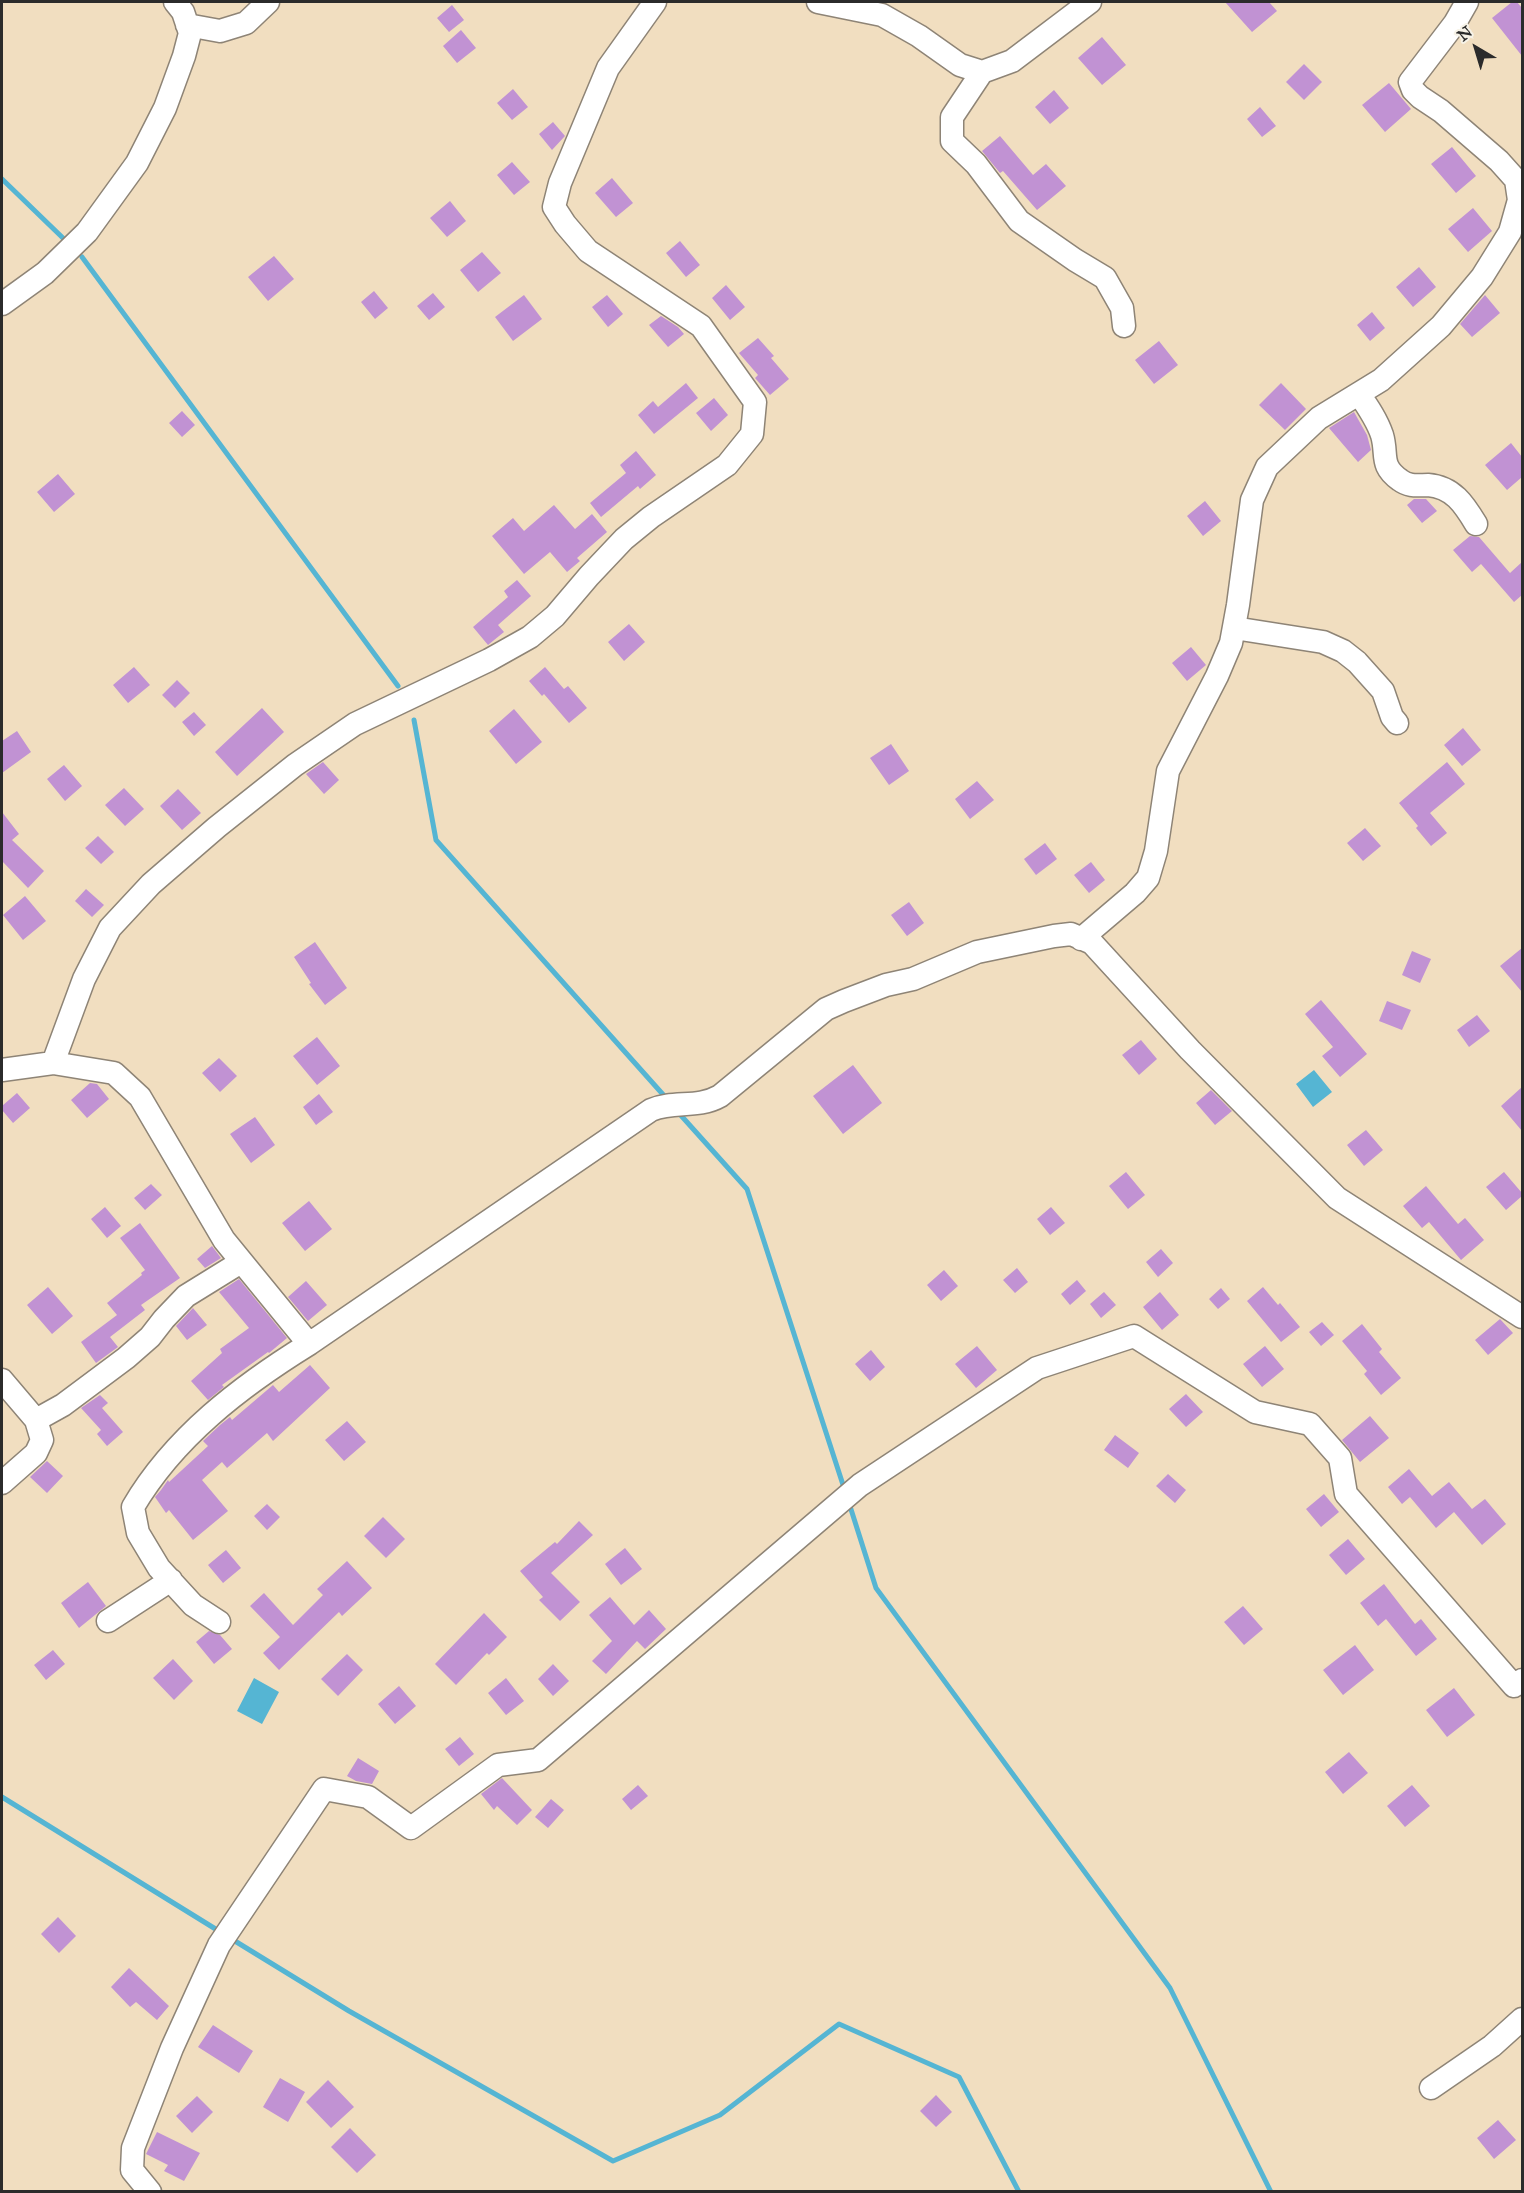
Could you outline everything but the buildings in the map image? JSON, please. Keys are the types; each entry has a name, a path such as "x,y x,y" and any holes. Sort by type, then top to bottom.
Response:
{"street":[{"path":"2,304 45,273 87,232 136,163 165,108 181,66 190,33 183,12 175,2"},
{"path":"187,25 220,32 246,23 268,2"},
{"path":"53,1063 84,979 110,928 152,884 217,827 295,765 355,724 480,664 530,637 555,616 624,539 651,517 727,465 752,434 755,402 701,326 588,251 554,207 560,183 608,68 654,2"},
{"path":"818,2 882,15 919,36 960,65 982,72"},
{"path":"1090,2 1012,61 982,72 952,117 952,141 976,164 1019,222 1105,278 1122,308 1124,326"},
{"path":"1081,939 1135,893 1148,878 1162,822 1168,771 1231,643 1252,500 1267,467 1319,418 1381,380 1441,326 1482,277 1510,232 1520,200 1516,180 1499,161 1441,111 1420,97 1413,90 1410,82 1455,23 1467,2"},
{"path":"1359,394 1372,413 1382,436 1386,464 1401,481 1413,486 1442,488 1453,493 1476,524"},
{"path":"1234,628 1323,642 1343,651 1357,662 1383,691 1392,717 1397,723"},
{"path":"219,1622 193,1605 159,1568 138,1533 133,1507 148,1481 171,1453 230,1399 273,1366 309,1344 651,1110 662,1105 708,1103 720,1096 826,1009 886,985 913,980 977,952 1071,934 1092,944 1190,1050 1336,1198 1522,1317"},
{"path":"2,1070 53,1063 114,1073 140,1097 224,1240 309,1344"},
{"path":"36,1420 63,1405 126,1358 150,1337 186,1296 241,1262"},
{"path":"150,2192 132,2170 133,2148 172,2048 225,1937 324,1789 368,1797 411,1828 498,1765 538,1760 860,1485 1037,1368 1134,1336 1255,1412 1310,1424 1340,1458 1346,1494 1514,1686 1522,1680"},
{"path":"2,1380 36,1420 42,1440 36,1453 2,1483"},
{"path":"108,1621 171,1580"},
{"path":"1431,2088 1492,2046 1522,2019"}],"water":[{"path":"1314,1070 1332,1092 1313,1107 1296,1084"},
{"path":"254,1678 279,1692 262,1724 237,1711"}],"waterway":[{"path":"2,179 65,240"},
{"path":"82,257 398,686"},
{"path":"414,720 436,840 667,1099"},
{"path":"677,1111 747,1189 845,1491"},
{"path":"849,1503 876,1588 1170,1988 1271,2192"},
{"path":"2,1797 222,1933"},
{"path":"230,1938 349,2011 613,2161 720,2115 839,2024 959,2077 1019,2192"}]}
